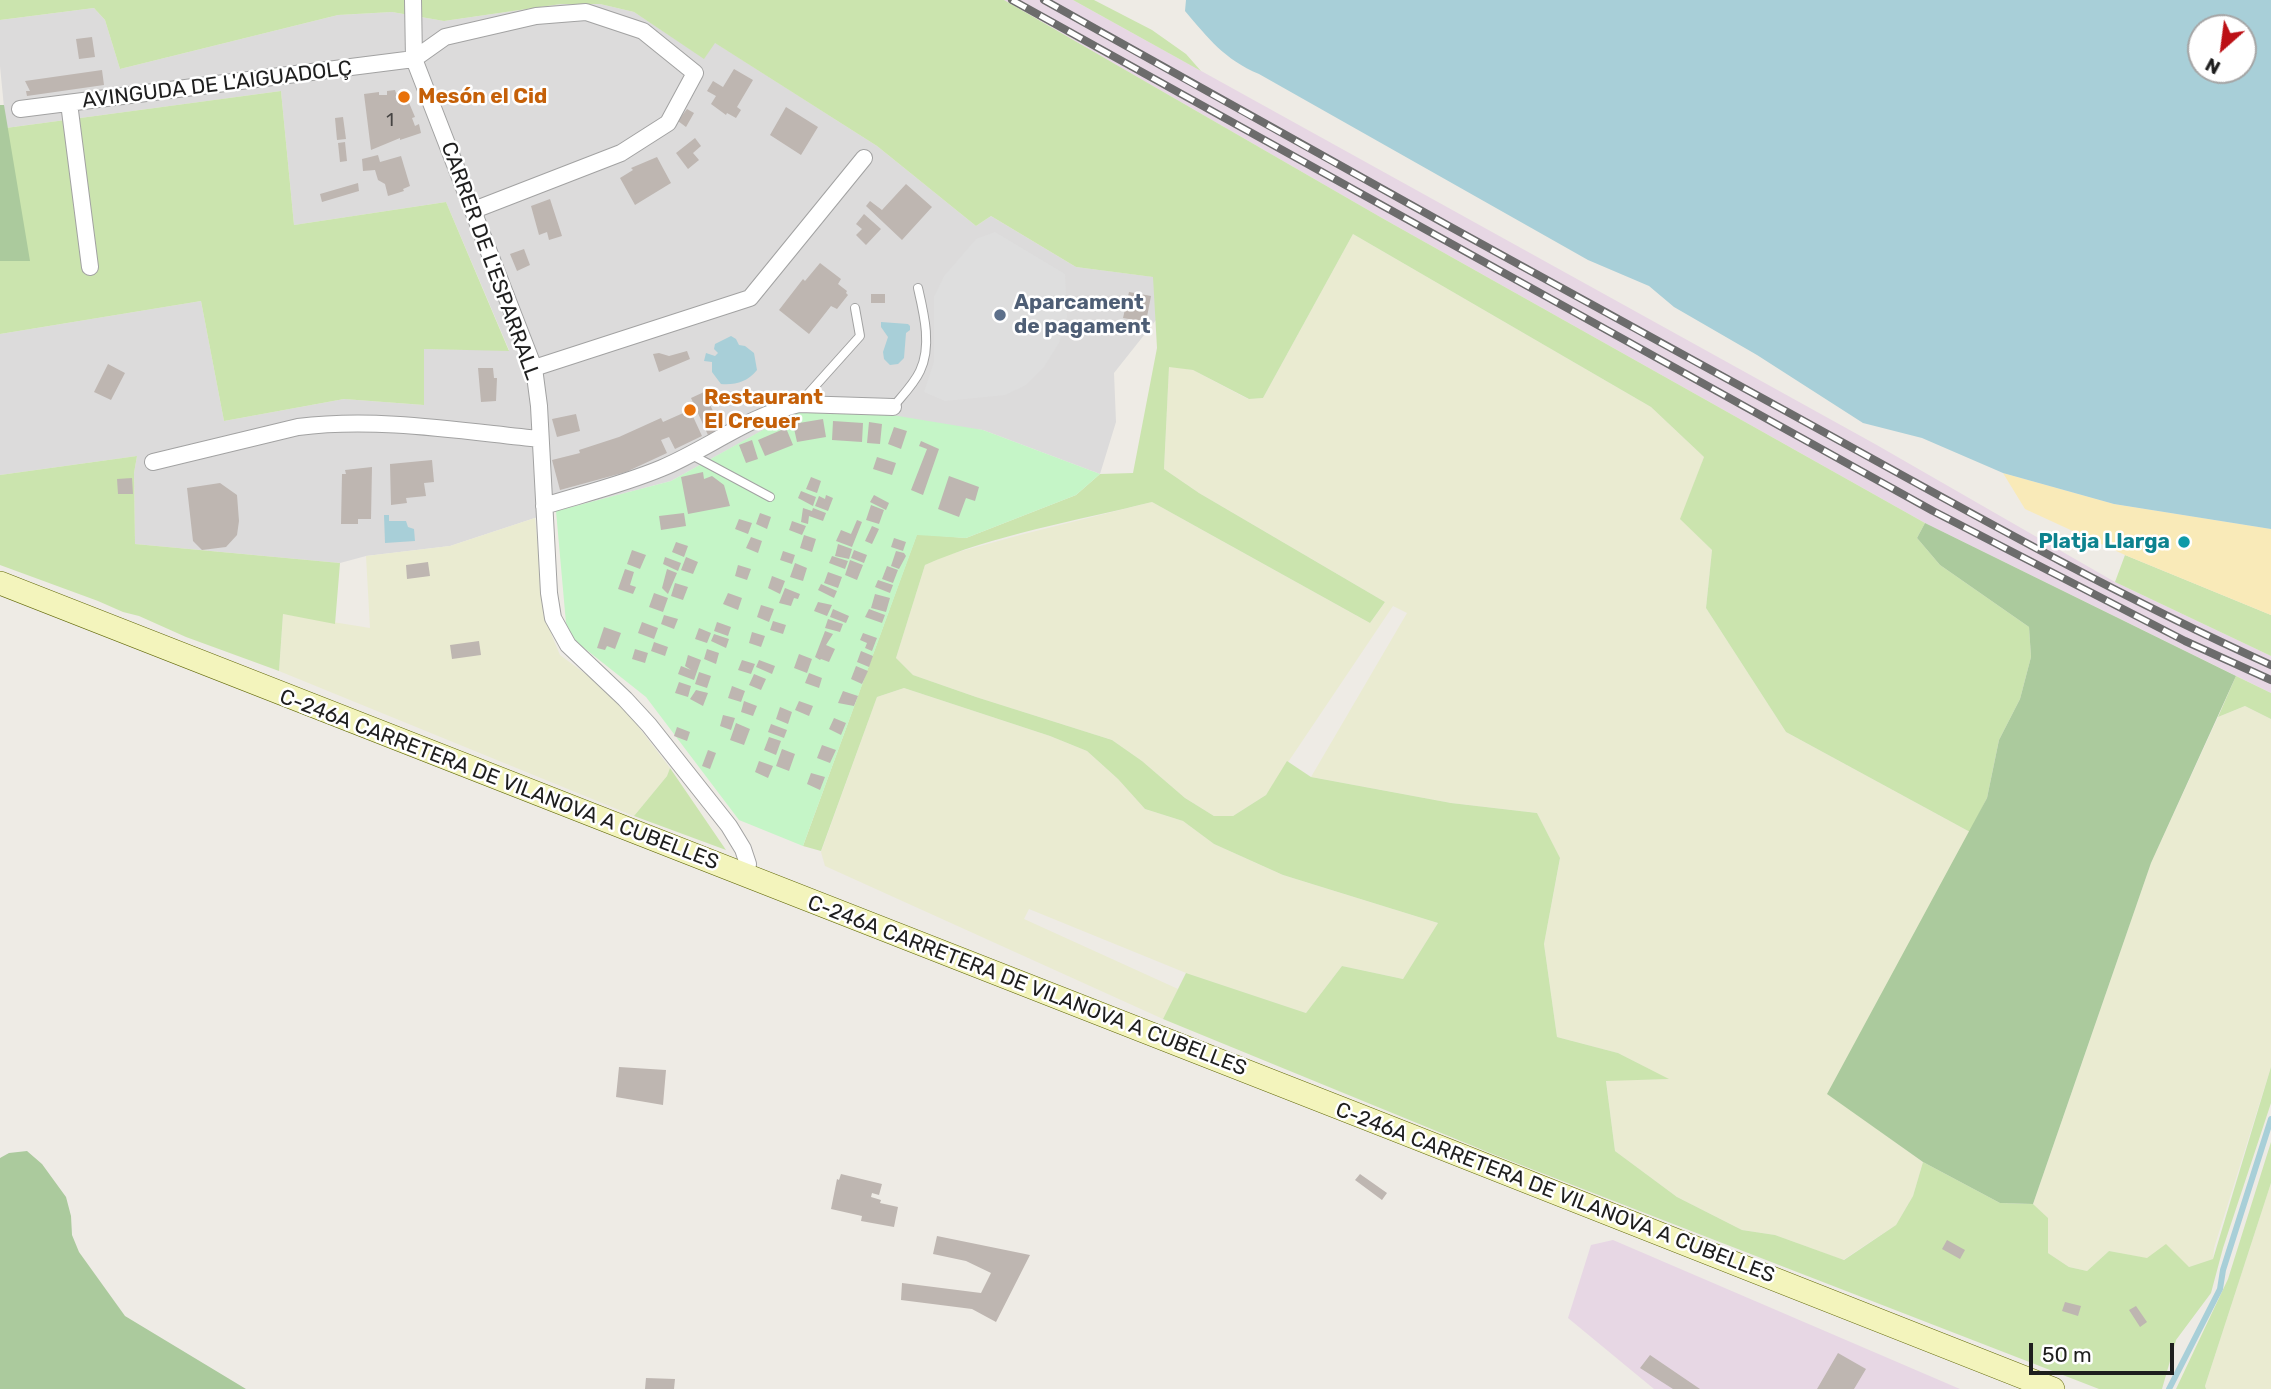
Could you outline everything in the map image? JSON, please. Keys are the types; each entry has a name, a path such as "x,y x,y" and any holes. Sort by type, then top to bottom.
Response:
{"main road":[{"name":"C-246A CARRETERA DE VILANOVA A CUBELLES","path":"0,583 2053,1389"}],"street":[{"name":"CARRER DE L'ESPARRALL","path":"413,0 414,60 534,368 539,406 553,618 568,645 649,725 729,826 743,849 748,864 746,876"},
{"path":"414,60 445,37 536,16 586,12 643,31 695,73 668,123 621,153 474,210"},
{"name":"AVINGUDA DE L'AIGUADOLÇ","path":"20,109 414,60"},
{"path":"69,103 90,267"},
{"path":"534,368 750,298 864,158"},
{"path":"544,506 662,468 754,420 799,404 893,407"},
{"path":"153,462 298,426 322,424 369,423 540,439"}],"lane":[{"path":"893,407 914,381 924,359 926,336 918,288"},
{"path":"799,404 860,336 855,307"},
{"path":"690,454 770,497"}],"shaded area":[{"path":"1004,0 1073,0 1875,444 2115,582 2271,656 2271,693 1925,523 1382,218"},
{"path":"561,4 600,4 634,12 704,58 714,42 877,146 976,226 991,216 1076,267 1154,277 1156,320 1114,373 1116,422 1100,474 983,430 798,411 671,481 556,511 450,546 366,556 340,563 135,544 134,473 137,456 0,475 0,334 201,301 224,421 344,399 424,405 424,349 509,350 446,202 294,225 281,91 6,128 0,66 0,20 94,8 105,20 120,69 338,15 392,12 444,21"},
{"name":"Aparcament de pagament","path":"995,232 1065,274 1067,317 1059,343 1044,367 1026,385 1005,395 945,401 924,392 934,362 934,297 944,276 976,239"},
{"path":"1613,1240 1960,1389 1654,1389 1568,1318 1591,1245"}],"green space":[{"path":"0,0 1004,0 1382,218 1925,523 1917,538 1940,565 2029,627 2031,657 2020,699 1999,740 1987,798 1970,832 1786,732 1706,608 1712,550 1680,519 1704,457 1651,407 1353,234 1263,398 1249,399 1193,370 1169,367 1164,469 1199,493 1385,602 1370,623 1152,502 1007,537 925,565 896,658 913,675 1112,740 1142,761 1185,798 1214,816 1233,816 1266,795 1287,761 1311,777 1451,803 1537,813 1560,858 1544,944 1557,1037 1618,1053 1669,1079 1606,1081 1615,1151 1677,1197 1742,1230 1775,1235 1844,1260 1896,1225 1913,1196 1923,1162 2000,1203 2033,1204 2048,1218 2048,1253 2069,1267 2087,1271 2109,1251 2147,1258 2166,1244 2189,1267 2213,1259 2271,1067 2271,1103 2223,1248 2211,1293 2176,1340 2162,1389 2099,1389 1490,1153 1163,1019 1186,973 1306,1013 1342,966 1403,979 1438,923 1283,875 1214,844 1183,821 1145,809 1118,779 1087,751 1050,736 904,688 877,697 821,851 803,846 917,534 966,538 1076,495 1100,474 1133,473 1157,348 1153,277 1076,267 991,216 976,226 877,146 715,43 704,59 634,12 600,4 561,4 444,21 392,12 338,15 120,69 105,20 94,8 0,20"},
{"path":"1073,0 1094,0 1152,30 1186,54 1201,71"},
{"path":"281,91 294,225 446,202 509,351 424,349 424,405 344,399 224,421 201,301 0,334 0,261 29,261 6,128"},
{"path":"0,105 4,105 30,261 0,261"},
{"path":"1353,234 1651,407 1704,457 1681,519 1712,550 1706,608 1786,732 1970,832 1828,1094 1923,1162 1913,1196 1896,1225 1843,1260 1775,1235 1742,1230 1677,1197 1615,1151 1606,1080 1668,1079 1618,1053 1557,1037 1544,944 1560,859 1537,813 1451,803 1311,777 1407,613 1393,606 1266,795 1233,816 1214,816 1185,798 1142,761 1112,740 913,675 896,658 925,565 947,555 1152,502 1370,623 1385,602 1199,493 1164,469 1169,366 1193,370 1248,399 1263,398"},
{"path":"797,411 886,414 983,430 1100,474 1076,495 966,538 917,535 803,846 739,820 646,697 574,640 566,623 556,511 671,481"},
{"path":"137,456 134,473 135,544 340,563 335,624 283,614 279,671 0,565 0,475"},
{"path":"535,518 544,604 560,655 614,695 670,768 667,776 634,816 279,671 283,614 370,628 366,556 450,546"},
{"path":"1925,523 2236,676 2151,863 2033,1204 2000,1203 1923,1162 1827,1094 1987,798 1999,740 2020,699 2031,657 2029,627 1940,565 1917,538"},
{"path":"2125,555 2271,615 2271,656 2115,582"},
{"path":"2236,676 2271,693 2271,719 2245,706 2218,717"},
{"path":"904,688 1050,736 1087,751 1118,779 1145,809 1183,821 1214,844 1283,875 1438,923 1403,979 1342,966 1306,1013 1186,973 1029,909 1024,919 1178,989 1163,1019 825,866 821,852 877,697"},
{"path":"2245,706 2271,719 2271,1067 2214,1248 2213,1259 2189,1267 2109,1251 2087,1271 2069,1267 2048,1253 2048,1219 2033,1204 2151,863 2218,717"},
{"path":"670,768 726,850 634,816 667,776"},
{"path":"2271,1142 2271,1183 2206,1389 2176,1389 2228,1279"},
{"path":"27,1151 42,1164 66,1197 72,1235 79,1252 125,1316 246,1389 0,1389 0,1158 9,1153"},
{"path":"2271,1183 2271,1389 2206,1389 2205,1386"}],"sand":[{"name":"Platja Llarga","path":"2003,473 2114,504 2271,529 2271,615 2125,555 2025,509"}],"water":[{"path":"1186,0 2271,0 2271,529 2114,504 2003,473 1922,438 1863,423 1757,355 1674,307 1649,286 1588,260 1236,62 1210,39 1185,11"},
{"path":"881,322 910,326 906,333 904,358 898,364 890,365 884,359 883,352 888,337 881,327"},
{"path":"731,336 739,345 754,353 757,370 741,382 721,384 712,372 712,362 704,361 706,353 715,356 718,353 714,349 715,344"},
{"path":"384,515 389,515 389,521 406,521 408,527 414,529 415,541 385,543"}],"building":[{"path":"92,37 95,57 79,59 76,39"},
{"path":"734,69 753,80 737,107 741,110 736,118 727,113 726,115 711,104 716,96 707,91 713,81 723,87"},
{"path":"102,70 104,85 27,96 26,91 30,91 25,81"},
{"path":"395,90 407,98 415,117 412,118 415,126 419,124 421,133 371,150 364,94 379,92 379,95 387,95 387,91"},
{"path":"786,107 818,127 801,155 770,135"},
{"path":"687,109 694,113 686,127 678,121"},
{"path":"343,117 346,139 337,140 335,118"},
{"path":"695,138 701,146 693,153 699,160 688,169 676,153"},
{"path":"345,142 347,161 340,162 338,143"},
{"path":"378,155 380,162 401,156 410,186 388,196 385,184 378,180 375,170 363,171 362,159"},
{"path":"657,157 671,183 635,205 620,178 633,170 631,168"},
{"path":"358,183 359,191 322,202 320,194"},
{"path":"906,184 932,207 902,240 866,206 870,201 882,210"},
{"path":"550,199 562,236 549,240 547,232 539,235 531,206"},
{"path":"864,214 881,229 866,245 856,235 862,229 856,224"},
{"path":"524,249 530,265 517,271 510,254"},
{"path":"820,263 841,279 838,284 848,295 837,309 831,306 809,334 779,310 803,279 805,281"},
{"path":"1129,292 1151,296 1146,322 1123,318"},
{"path":"871,294 885,294 885,303 871,303"},
{"path":"687,351 690,359 659,372 653,354 669,356"},
{"path":"108,364 125,373 111,400 94,392"},
{"path":"478,368 493,368 494,378 497,378 496,401 481,402"},
{"path":"704,392 721,428 708,435 691,398"},
{"path":"690,410 702,436 675,449 669,437 661,440 667,453 626,472 560,490 552,460 580,453 579,450 619,437 661,418 663,422"},
{"path":"576,414 580,431 557,437 552,419"},
{"path":"823,419 826,437 797,442 793,424"},
{"path":"833,421 863,423 862,442 832,440"},
{"path":"869,422 882,424 880,444 867,443"},
{"path":"894,427 907,431 901,449 888,444"},
{"path":"786,428 793,445 765,456 758,440"},
{"path":"752,440 758,459 746,463 739,445"},
{"path":"921,441 939,449 923,495 911,490 927,449 919,446"},
{"path":"877,457 896,463 892,475 873,469"},
{"path":"432,460 434,482 424,483 426,496 406,498 407,503 391,505 390,464"},
{"path":"372,467 371,519 358,519 358,524 341,524 342,474 346,474 345,470"},
{"path":"703,472 704,479 712,476 724,485 730,506 688,514 681,477"},
{"path":"949,476 979,487 975,501 966,498 959,517 938,509"},
{"path":"811,477 821,481 817,493 806,489"},
{"path":"132,478 133,494 118,494 117,479"},
{"path":"220,483 237,495 237,535 226,547 202,550 193,541 187,488"},
{"path":"801,491 816,497 813,506 798,498"},
{"path":"826,495 833,498 828,511 815,506 819,496 825,499"},
{"path":"874,495 889,503 886,510 870,502"},
{"path":"871,505 884,510 879,524 866,520"},
{"path":"803,508 812,511 813,508 826,513 823,521 809,516 808,524 801,522"},
{"path":"684,513 686,526 661,530 659,516"},
{"path":"760,513 771,517 767,529 756,524"},
{"path":"739,519 752,523 748,534 735,529"},
{"path":"857,520 862,522 852,547 836,541 841,530 851,534"},
{"path":"792,521 806,526 802,535 789,530"},
{"path":"872,526 879,529 872,544 865,541"},
{"path":"804,535 816,539 812,552 800,548"},
{"path":"751,537 762,541 758,553 746,548"},
{"path":"894,538 906,542 903,551 891,547"},
{"path":"676,542 688,546 684,557 672,552"},
{"path":"838,544 852,549 849,559 835,556"},
{"path":"632,550 646,555 640,569 627,564"},
{"path":"854,550 867,555 864,563 851,558"},
{"path":"783,551 795,555 792,564 780,560"},
{"path":"896,551 906,556 899,569 891,566"},
{"path":"832,556 848,561 845,569 829,563"},
{"path":"665,557 681,563 678,571 663,564"},
{"path":"686,557 698,562 693,574 681,570"},
{"path":"850,560 863,565 857,580 845,575"},
{"path":"428,562 430,576 407,579 406,565"},
{"path":"795,563 807,568 803,581 790,577"},
{"path":"738,565 751,569 747,580 735,576"},
{"path":"887,566 898,570 893,583 882,579"},
{"path":"625,569 634,572 630,585 636,587 633,594 618,589"},
{"path":"667,569 677,573 668,594 662,588"},
{"path":"828,572 842,577 838,588 824,583"},
{"path":"772,576 785,581 780,594 768,588"},
{"path":"878,580 893,585 890,593 875,587"},
{"path":"675,583 688,587 683,600 671,596"},
{"path":"821,584 837,591 834,598 818,590"},
{"path":"785,588 800,594 798,599 794,598 791,606 779,603"},
{"path":"654,593 668,598 663,612 649,607"},
{"path":"728,593 742,598 738,610 723,604"},
{"path":"875,594 890,598 886,612 871,608"},
{"path":"818,602 832,605 827,616 814,611"},
{"path":"761,605 774,609 769,622 757,617"},
{"path":"833,609 849,616 846,623 830,617"},
{"path":"869,609 885,615 882,623 865,617"},
{"path":"664,615 678,619 674,629 661,624"},
{"path":"828,619 843,624 840,632 825,628"},
{"path":"773,621 786,625 783,634 770,630"},
{"path":"642,622 658,628 654,639 638,633"},
{"path":"717,622 731,627 728,636 714,631"},
{"path":"604,627 621,633 615,649 607,646 605,650 597,648"},
{"path":"699,628 711,633 707,643 695,639"},
{"path":"825,631 833,634 826,645 835,649 829,662 815,657"},
{"path":"752,632 765,636 761,647 749,643"},
{"path":"863,633 877,638 872,651 865,648 867,643 860,640"},
{"path":"714,634 729,639 726,648 711,641"},
{"path":"479,641 481,655 452,659 450,645"},
{"path":"654,642 668,647 665,656 651,651"},
{"path":"635,649 648,653 645,663 632,659"},
{"path":"707,649 719,653 716,664 704,659"},
{"path":"861,651 873,656 869,667 857,662"},
{"path":"799,654 812,659 807,673 794,668"},
{"path":"688,655 701,660 694,680 678,674 681,666 691,670 685,666"},
{"path":"742,660 755,664 751,674 738,670"},
{"path":"759,660 775,666 772,674 756,667"},
{"path":"856,666 868,671 862,684 851,679"},
{"path":"699,672 711,676 707,688 695,684"},
{"path":"809,673 822,678 819,688 805,683"},
{"path":"754,674 766,679 761,690 749,685"},
{"path":"679,682 691,686 688,697 675,693"},
{"path":"732,686 745,691 741,702 728,698"},
{"path":"696,690 708,693 703,706 690,699"},
{"path":"843,691 858,696 854,706 838,703"},
{"path":"744,701 757,706 753,716 741,712"},
{"path":"799,701 813,706 809,716 795,710"},
{"path":"780,707 792,712 788,724 776,719"},
{"path":"723,715 735,718 731,730 720,726"},
{"path":"834,718 846,723 841,735 829,729"},
{"path":"736,723 750,729 744,745 730,740"},
{"path":"771,724 787,730 784,738 768,732"},
{"path":"677,727 690,732 687,741 674,736"},
{"path":"769,737 781,741 776,755 764,750"},
{"path":"822,745 836,750 830,763 817,758"},
{"path":"782,749 795,754 789,771 776,766"},
{"path":"708,750 716,753 710,769 702,766"},
{"path":"759,761 773,766 768,778 755,772"},
{"path":"811,773 825,777 820,790 807,784"},
{"path":"619,1067 666,1070 663,1105 616,1097"},
{"path":"841,1174 882,1184 879,1195 872,1193 871,1197 881,1200 880,1203 898,1207 894,1227 861,1221 862,1216 831,1209 837,1179 839,1180"},
{"path":"1360,1174 1387,1193 1382,1200 1355,1180"},
{"path":"937,1236 1030,1255 996,1322 972,1309 901,1300 902,1283 981,1293 991,1273 966,1261 933,1254"},
{"path":"1947,1240 1965,1250 1960,1259 1942,1249"},
{"path":"2065,1302 2081,1306 2078,1316 2062,1311"},
{"path":"2136,1306 2147,1322 2140,1327 2129,1310"},
{"path":"1838,1353 1866,1369 1854,1389 1817,1389"},
{"path":"1650,1355 1700,1389 1673,1389 1640,1368"},
{"path":"646,1378 675,1379 674,1389 645,1389"}],"waterway":[{"path":"2169,1389 2220,1289 2223,1270 2271,1119"}],"railway":[{"path":"1012,0 1933,511 2185,641 2271,680"},
{"path":"1044,0 1492,250 2014,536 2141,603 2271,665"}],"place":[{"name":"Mesón el Cid","path":"404,97"},
{"name":"Aparcament de pagament","path":"1000,315"},
{"name":"Restaurant El Creuer","path":"690,410"},
{"name":"Platja Llarga","path":"2184,542"}]}
